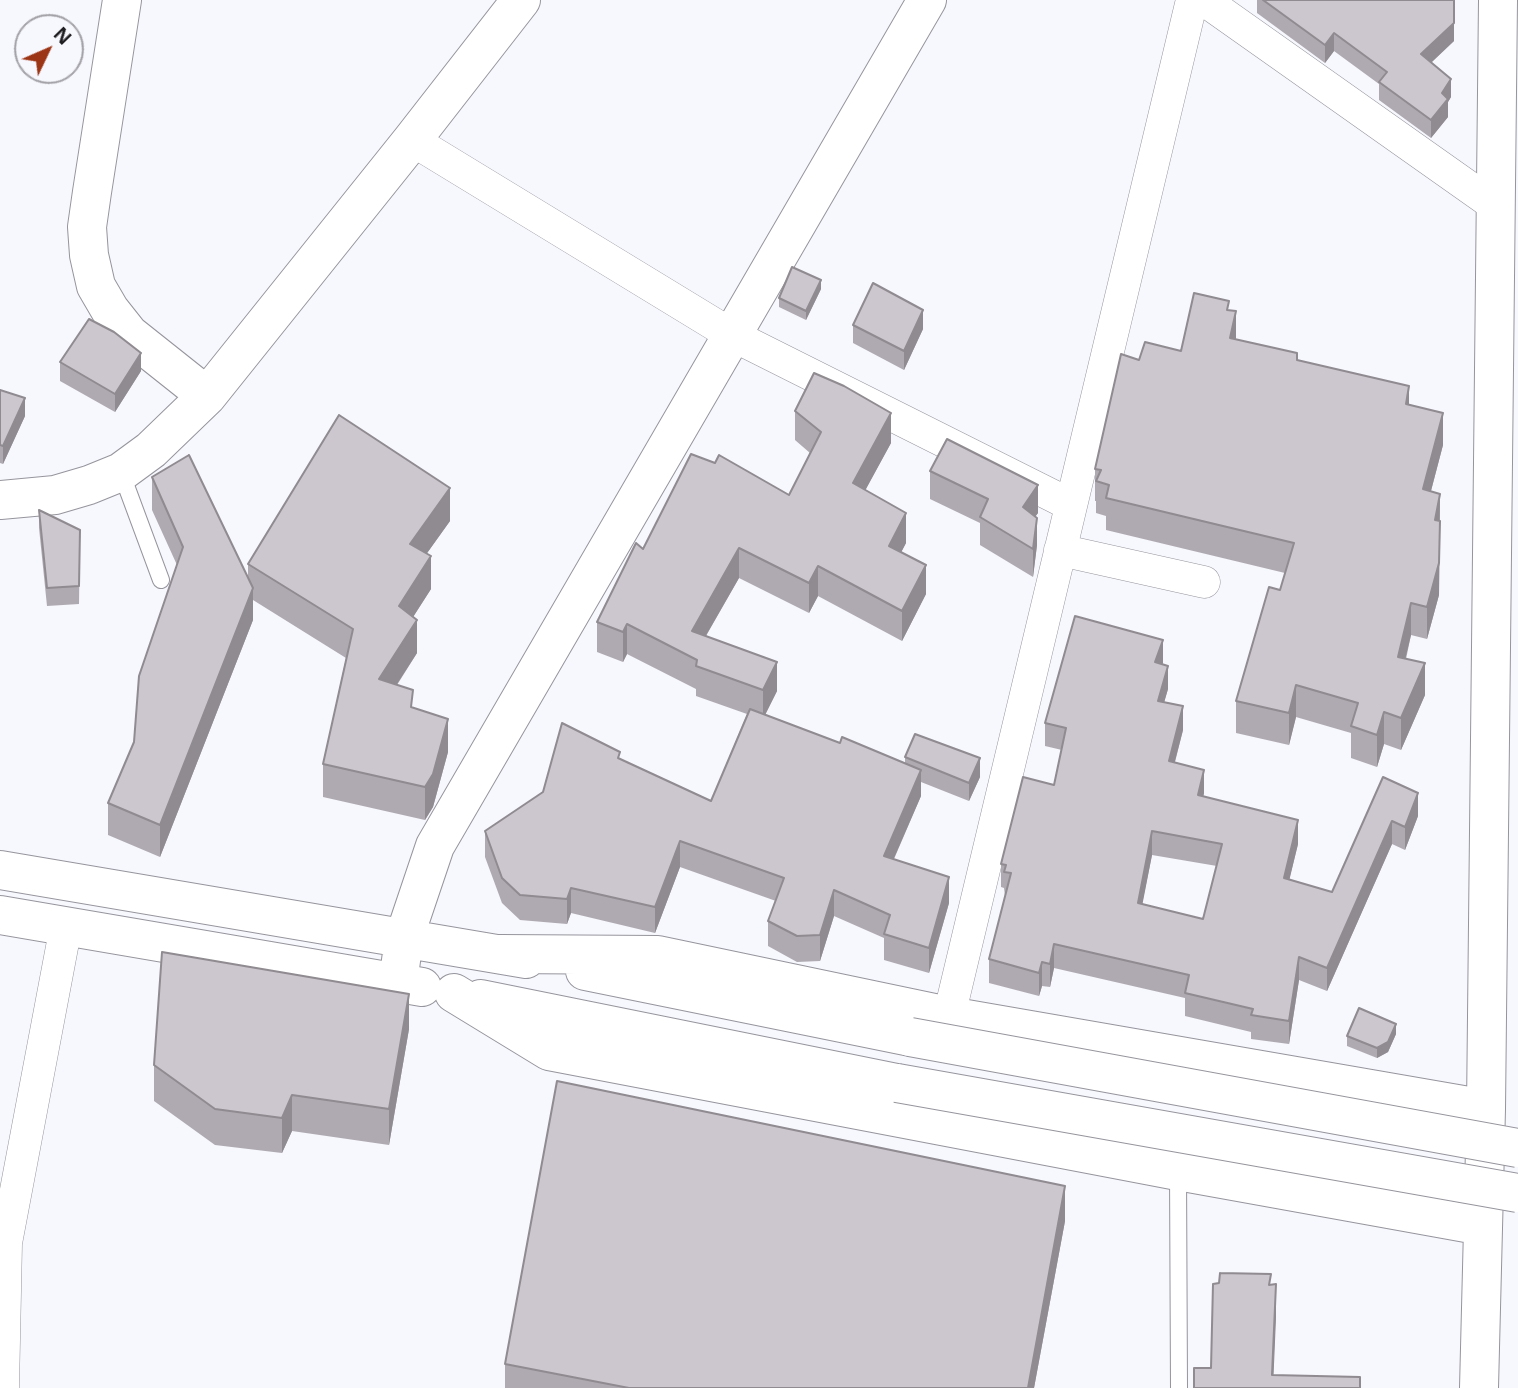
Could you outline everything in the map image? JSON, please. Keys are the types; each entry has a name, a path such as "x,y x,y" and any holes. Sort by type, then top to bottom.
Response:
{"street":[{"path":"121,0 89,216 89,255 96,286 129,334 207,396"},
{"path":"0,500 55,495 89,485 121,472 151,450 207,396 521,0"},
{"path":"398,983 404,938 435,846 927,0"},
{"path":"949,1016 1192,0"},
{"path":"1204,0 1497,207"},
{"path":"1479,1388 1486,1109 1498,0"},
{"path":"412,140 732,335 1071,505"},
{"path":"1060,550 1204,582"},
{"path":"0,870 500,954 910,1037 1518,1148"},
{"path":"0,915 454,993 897,1083 1518,1193"},
{"path":"3,1388 6,1243 66,926"},
{"path":"500,954 658,955 949,1016 1486,1109"},
{"path":"454,993 549,1051 1178,1171 1483,1226"},
{"path":"1409,1213 1415,1097"}],"lane":[{"path":"121,472 161,580"},
{"path":"1178,1171 1179,1388"}],"building":[{"path":"1263,0 1454,0 1454,23 1421,54 1451,79 1442,93 1448,99 1431,120 1379,82 1387,72 1334,33 1325,45"},
{"path":"792,267 821,280 806,311 779,298"},
{"path":"873,283 923,310 904,351 853,325"},
{"path":"1194,293 1229,301 1227,310 1236,311 1230,338 1297,353 1297,360 1409,386 1406,404 1443,413 1423,489 1440,494 1435,520 1440,521 1439,563 1427,607 1411,603 1398,657 1425,663 1401,718 1384,712 1377,735 1351,726 1358,703 1296,685 1289,713 1236,701 1269,587 1280,590 1294,543 1106,498 1109,485 1096,481 1101,470 1095,469 1121,354 1139,360 1145,342 1181,351"},
{"path":"89,319 114,332 141,353 115,394 60,362"},
{"path":"814,373 844,386 891,413 853,483 906,513 889,546 926,565 902,611 818,566 809,583 739,548 692,631 777,662 763,690 696,666 697,660 627,624 623,632 597,622 636,543 643,549 691,454 715,463 719,455 789,495 821,432 795,411"},
{"path":"0,390 25,398 3,446 0,445"},
{"path":"339,415 450,488 410,544 431,556 399,606 417,620 379,679 413,690 411,707 448,719 433,774 425,787 323,764 353,629 248,564"},
{"path":"947,439 1038,485 1023,507 1037,518 1033,549 980,517 988,499 930,471"},
{"path":"189,455 253,588 160,825 108,803 134,742 139,676 183,547 152,477"},
{"path":"39,510 80,530 79,586 47,588"},
{"path":"1075,616 1163,640 1155,662 1168,666 1158,701 1183,706 1169,761 1204,770 1198,795 1298,820 1284,878 1332,892 1383,777 1418,793 1405,827 1392,821 1327,968 1299,957 1289,1021 1251,1015 1253,1009 1185,993 1189,975 1054,944 1050,964 1042,962 1039,973 989,959 1011,873 1004,872 1006,865 1001,864 1023,777 1054,785 1066,728 1045,723","holes":["1152,831 1222,844 1203,919 1138,903"]},
{"path":"750,709 840,743 842,737 921,770 884,856 949,877 929,948 884,934 890,915 834,890 820,935 797,936 768,921 784,878 680,841 655,907 571,888 567,899 520,895 502,878 485,831 543,792 562,723 620,752 618,758 711,801"},
{"path":"915,734 980,758 969,783 905,757"},
{"path":"162,952 409,994 389,1109 292,1095 282,1118 215,1109 154,1065"},
{"path":"1359,1008 1396,1024 1388,1042 1377,1048 1347,1036"},
{"path":"557,1081 1065,1186 1028,1388 629,1388 505,1364"},
{"path":"1220,1273 1271,1274 1269,1285 1276,1284 1272,1375 1360,1377 1360,1388 1194,1388 1194,1368 1211,1368 1213,1284 1219,1283"}]}
